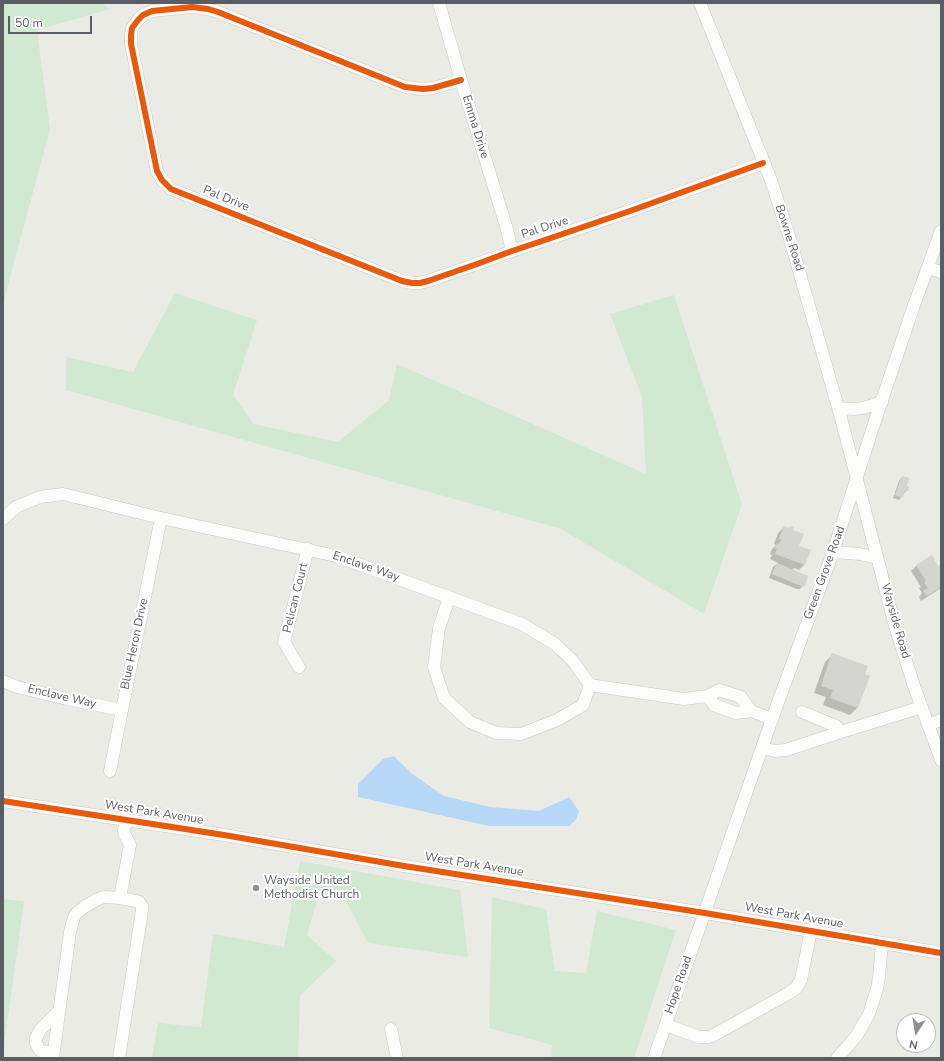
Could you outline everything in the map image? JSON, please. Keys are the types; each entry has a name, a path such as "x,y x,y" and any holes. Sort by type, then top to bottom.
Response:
{"street":[{"name":"Emma Drive","path":"438,3 506,226 512,251"},
{"name":"Bowne Road","path":"700,3 771,180 790,239 857,480"},
{"name":"Pal Drive","path":"461,80 433,88 423,89 404,87 208,9 192,7 152,11 143,15 132,28 131,44 157,171 162,180 171,189 402,281 412,283 428,281 512,251 630,212 763,163"},
{"name":"Green Grove Road","path":"705,913 772,719 833,552 913,308 941,231"},
{"path":"928,268 941,272"},
{"path":"838,408 863,408 882,402"},
{"name":"Wayside Road","path":"857,480 895,626 914,686 941,760"},
{"name":"Enclave Way","path":"3,519 16,507 40,497 63,494 161,518 336,556 522,624 555,644 572,660 590,685"},
{"name":"Blue Heron Drive","path":"110,771 161,518"},
{"name":"Pelican Court","path":"299,667 284,642 308,549"},
{"path":"833,552 860,554 877,558"},
{"path":"449,598 439,628 434,667 444,698 470,722 496,733 521,734 557,720 583,705 590,685 684,699 708,696 719,690 741,697 751,711"},
{"name":"Enclave Way","path":"3,681 17,687 122,710"},
{"path":"708,696 714,705 736,713 751,711 772,719"},
{"path":"762,748 775,751 786,750 922,707"},
{"path":"802,712 836,726 841,732"},
{"path":"928,725 941,720"},
{"name":"West Park Avenue","path":"3,800 811,930 941,953"},
{"path":"120,898 130,845 124,830 126,820"},
{"path":"59,1011 40,1030 36,1038 36,1043 39,1049 53,1055 70,932 74,917 84,907 104,897 136,900 139,902 142,906 142,911 119,1058"},
{"name":"Hope Road","path":"654,1058 705,913"},
{"path":"666,1025 699,1037 712,1036 789,993 796,988 801,980 811,930"},
{"path":"837,1058 857,1035 869,1014 877,989 882,943"},
{"path":"391,1029 397,1058"}],"green space":[{"path":"3,3 102,3 110,9 37,30 50,129 3,304"},
{"path":"175,293 257,320 233,395 254,424 338,442 389,400 397,364 646,474 642,397 610,314 674,295 742,504 704,614 561,529 66,390 66,357 133,372"},
{"path":"300,861 460,890 468,957 368,943 346,901 318,896 307,935 336,961 300,996 298,1058 152,1058 158,1023 201,1027 213,934 284,947"},
{"path":"492,897 546,909 555,971 586,973 597,911 676,930 634,1058 551,1058 552,1045 489,1028"},
{"path":"3,899 24,901 3,1053"}],"water":[{"path":"394,756 411,773 444,796 490,807 539,811 569,797 579,811 576,820 569,826 489,826 358,797 358,784 383,759"}],"building":[{"path":"902,476 909,478 907,486 909,487 908,491 905,490 903,498 895,495"},
{"path":"784,526 789,528 790,526 794,527 793,530 804,534 799,546 811,550 805,565 775,554 777,549 775,549 777,543 779,544 781,540 779,539"},
{"path":"932,555 938,566 940,564 941,565 941,587 927,596 923,591 928,588 924,582 926,581 916,565"},
{"path":"777,563 808,576 805,586 801,586 772,574"},
{"path":"832,653 868,666 865,674 870,676 858,708 830,698 833,690 821,686"}],"cycle path":[{"path":"461,80 433,88 423,89 405,87 208,9 192,7 152,11 143,15 132,28 131,44 157,171 162,180 171,189 402,281 412,283 428,281 763,163"},
{"path":"3,801 224,835 404,866 705,913 941,953"}],"place":[{"name":"Wayside United Methodist Church","path":"256,888"}]}
